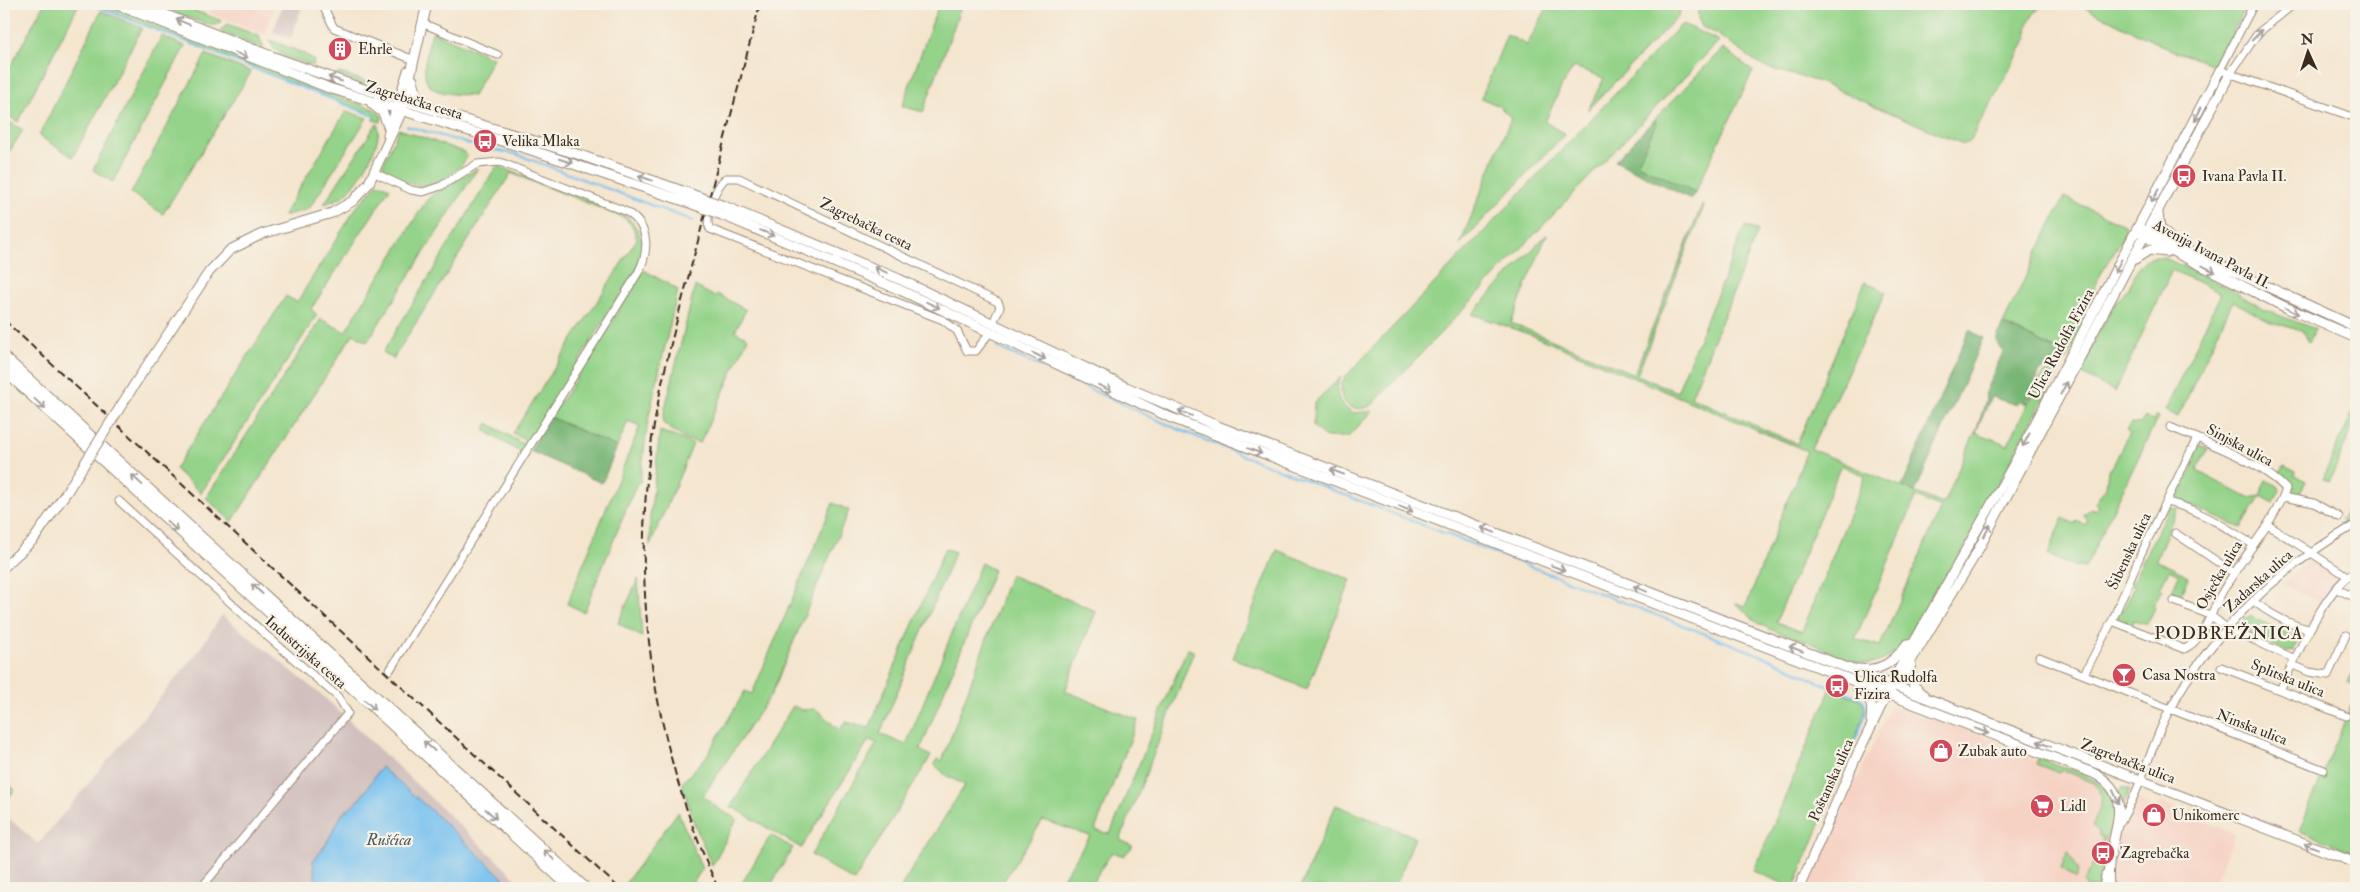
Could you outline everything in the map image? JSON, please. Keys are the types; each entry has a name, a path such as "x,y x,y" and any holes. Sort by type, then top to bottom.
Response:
{"highway":[{"path":"4,357 585,888"},
{"path":"4,370 571,888"}],"main road":[{"name":"Zagrebačka cesta","path":"115,4 264,64 368,101 429,109 580,156 868,264 1126,387 1220,427 1840,671"},
{"name":"Zagrebačka cesta","path":"138,4 400,106 570,162 689,198"},
{"path":"387,143 389,130 412,76 422,22 428,4"},
{"path":"4,567 34,539 68,490 136,382 209,272 230,250 240,243 262,234 322,218 342,209 360,194 375,173 400,106 414,60"},
{"name":"Ulica Rudolfa Fizira","path":"1892,686 1982,522 2138,229 2220,70"},
{"name":"Ulica Rudolfa Fizira","path":"1892,686 1912,659 1968,567 2230,74"},
{"path":"412,76 417,96 429,109"},
{"path":"368,101 383,113 389,130"},
{"name":"Zagrebačka cesta","path":"723,211 990,332 1145,406 1217,436 1840,671"},
{"path":"2158,211 2158,223 2161,230 2185,253"},
{"name":"Avenija Ivana Pavla II.","path":"2138,229 2287,308 2356,338"},
{"path":"2130,264 2142,253 2151,250 2185,253"},
{"name":"Avenija Ivana Pavla II.","path":"2185,253 2356,327"},
{"path":"1840,671 1868,670 1884,666 1896,658 1923,628"},
{"path":"1912,659 1909,672 1912,682 1918,690 1933,702"},
{"path":"1840,671 1869,696 1872,710 1869,732"},
{"name":"Zagrebačka ulica","path":"1840,671 1892,686 2356,863"},
{"name":"Zagrebačka ulica","path":"1840,671 1887,694 2093,773 2107,782 2113,790 2119,805 2119,824"},
{"name":"Poštanska ulica","path":"1799,888 1869,732 1892,686"},
{"path":"2066,762 2091,768 2125,781 2139,780"},
{"path":"2109,888 2109,860 2119,824"}],"street":[{"path":"322,4 334,28 414,60"},
{"name":"Ulica Rudolfa Fizira","path":"2220,70 2254,4"},
{"name":"Ulica Rudolfa Fizira","path":"2230,74 2258,32 2294,4"},
{"path":"422,22 498,55"},
{"path":"2220,70 2356,118"},
{"path":"375,173 412,190 423,192 441,186 477,164 500,162 625,211 640,223 647,245 644,261 638,273 390,670"},
{"name":"Zagrebačka cesta","path":"990,332 976,351 967,351 957,331 943,320 712,231 708,227 707,219 720,186 726,178 739,178 998,302 1000,307 993,323"},
{"name":"Sinjska ulica","path":"2170,427 2198,438 2253,465 2286,489 2283,497"},
{"name":"Šibenska ulica","path":"2084,674 2112,621 2140,556 2198,438"},
{"path":"2283,497 2314,504 2339,517"},
{"name":"Osječka ulica","path":"2112,621 2184,649 2195,640 2252,544 2268,525 2283,497"},
{"name":"Industrijska cesta","path":"119,501 266,636 338,697 348,713 201,888"},
{"path":"2167,502 2182,505 2212,519 2252,544"},
{"name":"Zadarska ulica","path":"2119,824 2170,710 2186,682 2227,628 2253,601 2309,553 2356,524"},
{"path":"2268,525 2347,576"},
{"path":"2175,533 2234,573"},
{"path":"2280,690 2309,629 2347,576 2356,571"},
{"path":"2338,589 2356,598"},
{"path":"2174,601 2210,615 2227,628 2294,662 2309,672 2328,674 2346,635"},
{"path":"2253,601 2263,609 2300,627 2309,629"},
{"name":"Ninska ulica","path":"2039,656 2324,770"},
{"name":"Splitska ulica","path":"2221,667 2346,716"},
{"path":"2103,888 2109,860"}],"shaded area":[{"path":"215,4 274,4 266,35 211,14"},
{"path":"283,4 303,4 291,38 273,32"},
{"path":"2311,559 2314,559 2342,577 2323,603 2282,584"},
{"path":"222,615 324,697 526,888 4,888 4,814 38,844 197,653"},
{"path":"1891,705 1922,717 1926,714 1997,741 1996,744 2093,780 2157,809 2160,802 2235,834 2212,888 1808,888"}],"green space":[{"path":"44,4 79,4 18,122 4,113 4,79"},
{"path":"93,4 107,4 341,98 374,109 382,116 381,122 373,120 374,115"},
{"path":"150,4 177,4 222,21 217,25 209,25"},
{"path":"939,4 962,4 923,112 902,106"},
{"path":"1549,4 1683,5 1678,16 1588,110 1604,78 1574,67 1561,87 1545,122 1565,134 1460,244 1511,118 1499,106 1481,98 1507,35 1527,45"},
{"path":"1701,4 2044,4 2031,19 2027,38 1970,141 1963,144 1816,81 1764,67 1715,33 1702,27 1698,18 1698,8"},
{"path":"2077,4 2246,4 2233,32 2235,36 2220,66 2217,66 2171,50"},
{"path":"101,11 142,28 73,157 39,136"},
{"path":"227,24 259,36 264,49 220,31"},
{"path":"1681,25 1685,25 1719,41 1372,405 1357,409 1346,403 1342,398 1341,392 1345,377"},
{"path":"432,32 493,58 473,96 443,92 434,89 429,84 426,78 425,62"},
{"path":"162,36 185,46 113,182 93,170"},
{"path":"270,40 303,53 314,61 313,66 294,60 276,51"},
{"path":"1723,48 1753,71 1695,192 1637,164 1656,124 1655,119"},
{"path":"206,54 251,72 163,214 131,193"},
{"path":"340,73 392,90 393,93 386,93 365,86 337,74"},
{"path":"346,111 367,118 309,209 283,216"},
{"path":"1655,119 1656,124 1637,164 1695,192 1691,199 1615,161"},
{"path":"11,123 23,130 4,160 4,134"},
{"path":"377,123 379,130 375,148 354,186 337,199 324,204"},
{"path":"399,129 464,152 467,155 462,165 455,171 433,184 425,186 403,181 386,173 383,164"},
{"path":"497,166 617,211 632,222 641,236 642,244 642,253 635,271 528,443 513,433 637,239 633,227 625,218 511,173 393,359 383,352"},
{"path":"478,168 367,342 353,334 232,522 206,498 321,319 345,332 426,201 432,195"},
{"path":"378,183 390,188 311,309 317,315 201,493 175,469 286,296 297,302 356,208"},
{"path":"2064,197 2126,226 2121,241 2100,274 2091,299 2096,302 2065,361 2051,367 2062,352 2003,324"},
{"path":"1702,205 1704,206 1637,375 1677,392 1745,226 1758,231 1691,397 1797,444 1865,282 1886,292 1811,449 1943,504 1975,432 2008,445 2040,378 2044,374 2060,368 1964,549 1902,646 1879,662 1868,664 1846,659 1809,642 1770,629 1755,621 1735,603 1746,606 1807,451 1534,336 1472,314 1547,234 1511,323 1634,374","holes":["1841,465 1865,476 1802,632 1776,622","1916,497 1941,508 1880,646 1855,639"]},
{"path":"2154,257 2165,258 2230,289 2265,310 2315,329 2309,343 2304,333 2299,330 2268,321 2233,301 2178,417 2165,411 2221,293 2172,270 2115,392 2079,372 2113,306 2128,289 2140,265 2147,259"},
{"path":"644,270 678,290 648,420 640,482 637,483 584,612 567,604 640,426 628,421 617,447 550,417 571,387"},
{"path":"695,286 715,297 717,294 746,310 735,331 748,338 700,443 683,438 664,424 663,417"},
{"path":"2003,324 2062,353 2051,364 2051,367 2040,371 2026,403 2019,402 2017,405 1991,397 1976,432 1986,400 1985,392 2003,352 1998,345 1997,339"},
{"path":"1969,330 1983,338 1915,492 1902,487"},
{"path":"1341,377 1337,393 1344,406 1354,413 1373,411 1348,437 1325,437 1313,426 1314,403"},
{"path":"2356,405 2356,418 2330,481 2322,479"},
{"path":"2156,415 2158,417 2085,568 2074,566 2048,555 2063,518 2075,524 2076,521 2085,525 2088,520 2083,514 2091,508 2095,510 2099,506 2095,503 2106,487 2108,470 2113,466 2129,432 2126,430 2131,423 2140,424 2145,417 2153,420"},
{"path":"550,417 617,447 602,483 530,451"},
{"path":"488,423 526,446 521,453 484,430"},
{"path":"660,431 693,444 650,546 650,518"},
{"path":"2199,445 2208,448 2197,471 2248,498 2261,496 2241,528 2175,499 2175,493 2180,495 2197,457 2193,454"},
{"path":"2284,466 2296,472 2295,476 2306,481 2298,498 2277,477"},
{"path":"2266,480 2278,486 2280,490 2274,503 2261,496"},
{"path":"2350,501 2356,503 2356,515 2345,522 2340,519"},
{"path":"833,503 849,510 772,693 703,796 722,811 737,819 712,866 693,820 682,783 706,757 745,691 752,694"},
{"path":"2169,508 2177,509 2156,560 2189,576 2181,594 2172,590 2179,575 2169,570 2160,588 2162,589 2153,606 2155,608 2147,624 2134,620 2132,626 2121,621 2116,616 2119,609 2123,610 2135,586 2131,584"},
{"path":"945,548 955,552 880,734 906,745 981,563 994,570 920,750 931,756 854,881 811,855 877,743 869,740 801,848 731,806 793,706 802,710 816,709 839,730 846,722 869,728"},
{"path":"1277,550 1351,580 1307,689 1233,658"},
{"path":"1010,575 1096,611 1065,691 1138,720 1095,830 1110,834 1187,649 1194,651 1120,840 1133,846 1124,856 1112,852 1089,888 1057,888 1090,836 1043,820 999,888 900,888 965,785 945,775 934,764 937,759 942,761"},
{"path":"638,579 642,637 618,623"},
{"path":"2251,615 2255,619 2300,639 2293,651 2287,652 2240,629 2239,626"},
{"path":"2356,664 2356,686 2347,682"},
{"path":"1831,688 1862,700 1865,707 1864,716 1794,888 1754,871"},
{"path":"2356,694 2356,853 2299,831"},
{"path":"1965,719 1980,723 2124,779"},
{"path":"2038,758 2074,770 2098,782 2113,801 2115,813 2112,826 2103,846 2098,888 2087,888 2084,882 2103,838 2099,836 2098,830 2092,826 2101,800 2096,784 2061,769 2059,773 2036,764"},
{"path":"4,780 15,790 4,802"},
{"path":"2123,787 2130,790 2123,805 2118,791"},
{"path":"1336,805 1415,837 1395,888 1300,888"},
{"path":"678,812 702,869 690,888 628,888 624,885"},
{"path":"771,835 793,848 769,888 739,888"},
{"path":"2068,851 2078,870 2076,879 2061,868"}],"water":[{"name":"Rušćica","path":"381,767 433,812 514,888 317,888 313,861 326,844 342,814 360,799"}],"waterway":[{"path":"90,4 374,116"},
{"path":"407,126 483,148 516,154 693,221"},
{"path":"997,347 1173,427 1244,456 1778,662 1816,681 1859,697 1863,701 1866,711 1855,741"}],"railway":[{"path":"718,888 679,786 665,733 654,679 647,625 644,571 645,516 652,435 668,357 760,4"},
{"path":"4,320 619,888"}],"place":[{"name":"Ehrle","path":"340,49"},
{"name":"Velika Mlaka","path":"485,141"},
{"name":"Ivana Pavla II.","path":"2184,176"},
{"name":"Casa Nostra","path":"2124,675"},
{"name":"Ulica Rudolfa Fizira","path":"1837,686"},
{"name":"Zubak auto","path":"1941,751"},
{"name":"Lidl","path":"2042,806"},
{"name":"Unikomerc","path":"2154,815"},
{"name":"Zagrebačka","path":"2103,853"}],"district":[{"name":"PODBREŽNICA","path":"2229,633"}]}
